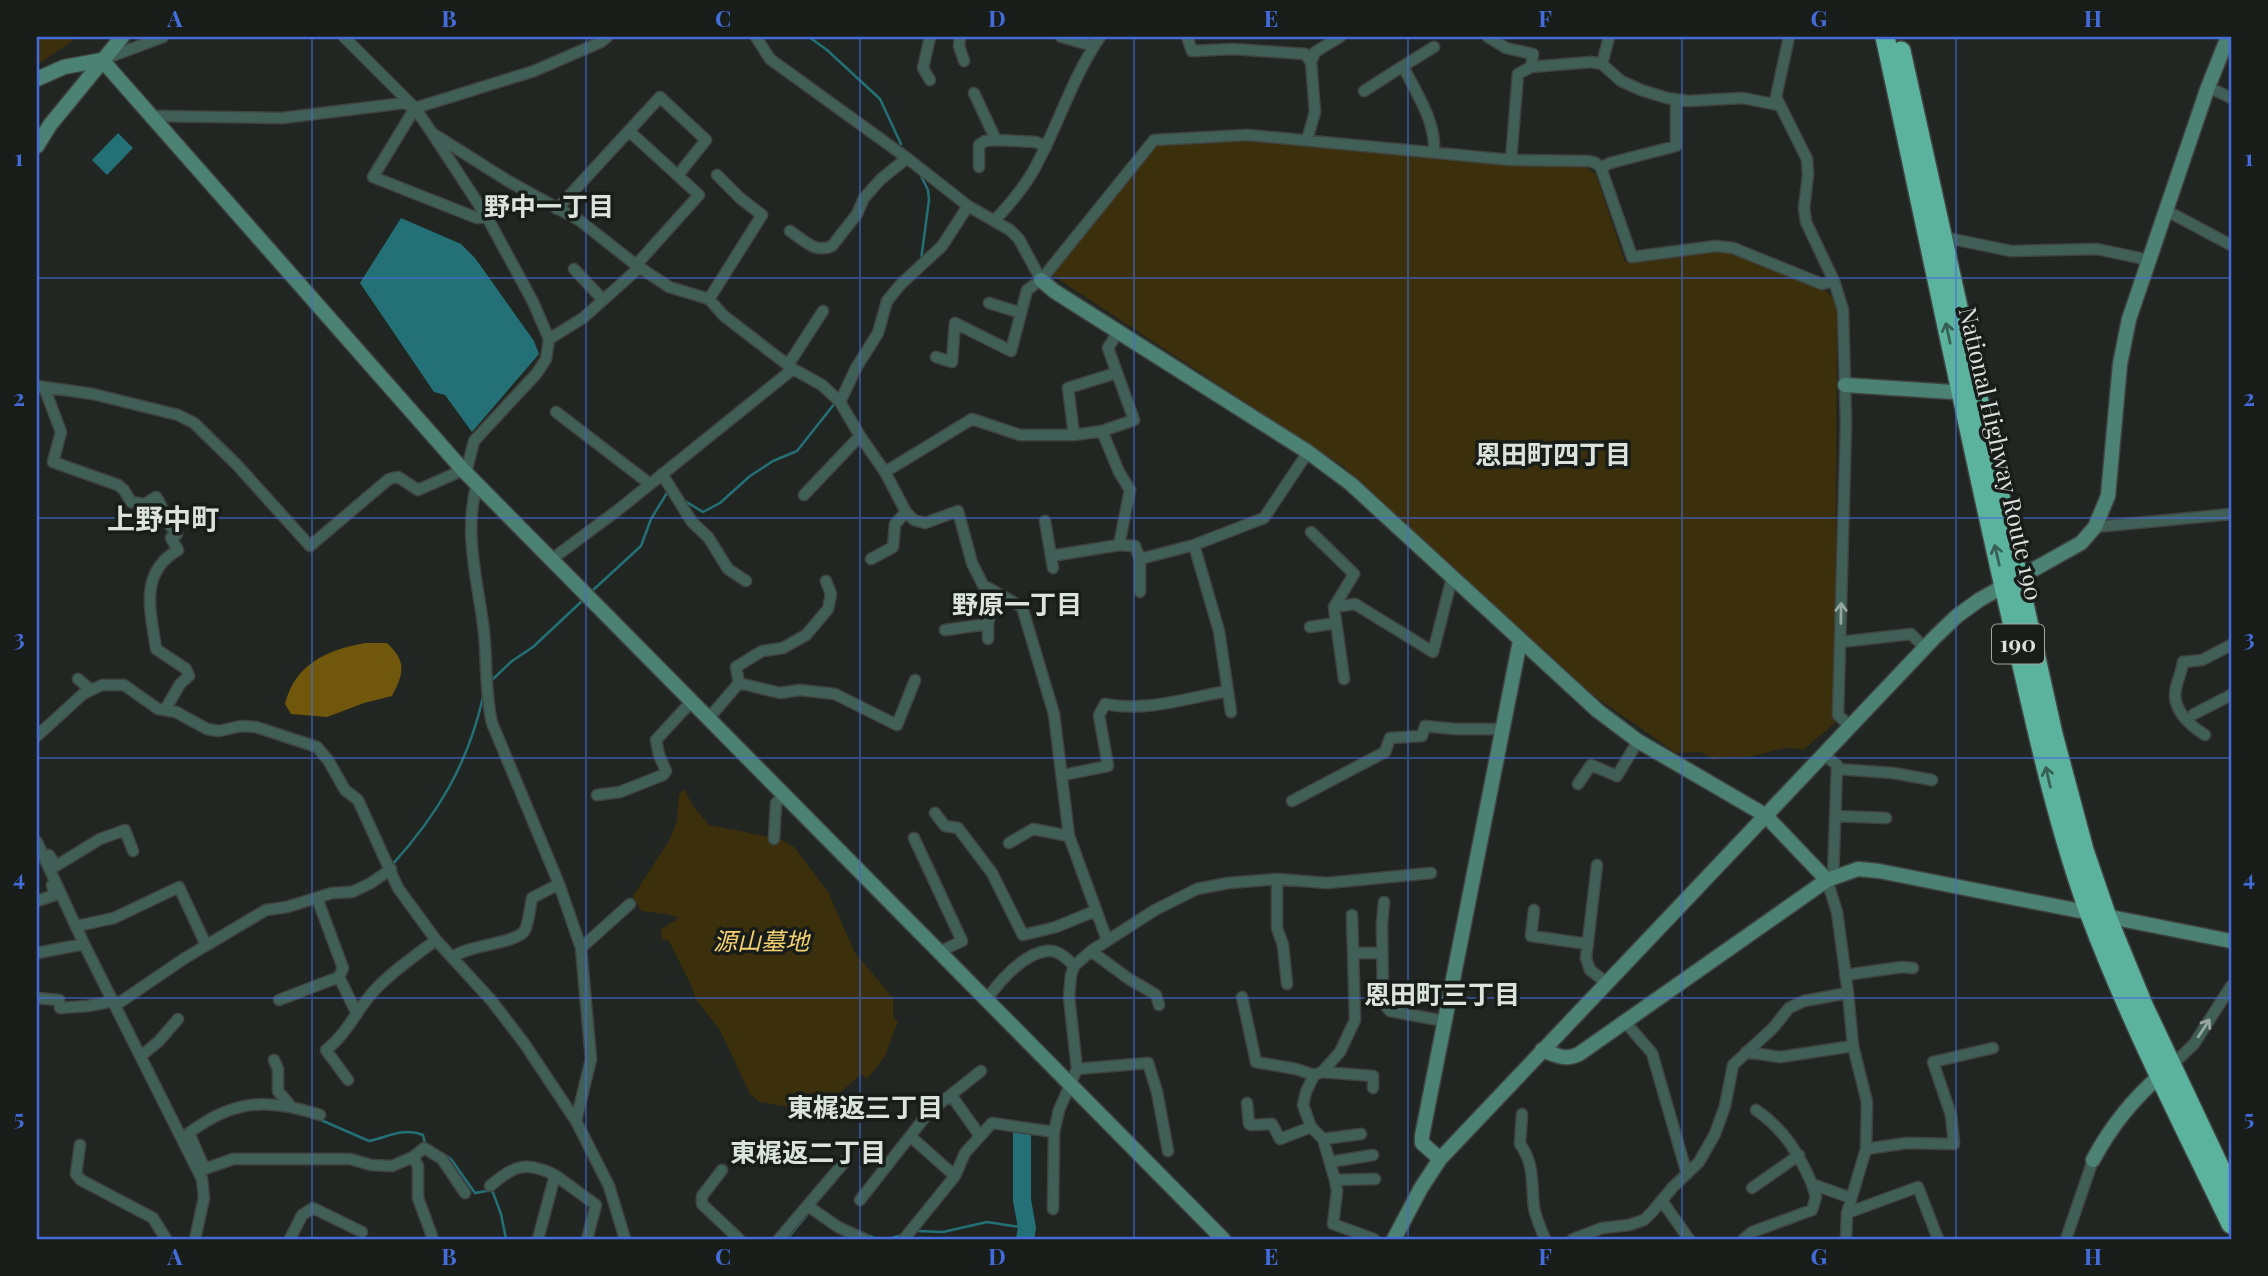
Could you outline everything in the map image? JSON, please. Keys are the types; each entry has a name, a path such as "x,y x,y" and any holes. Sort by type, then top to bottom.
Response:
{"highway":[{"name":"National Highway Route 190","path":"1885,37 2011,582 2052,791 2098,914 2231,1224"},
{"name":"National Highway Route 190","path":"1898,37 1943,237 1969,393"},
{"name":"National Highway Route 190","path":"2165,1070 2226,1164 2231,1191"}],"street":[{"path":"37,145 122,37"},
{"path":"37,79 64,66 102,60 163,37"},
{"path":"344,37 415,108 432,133 487,217 533,302 549,339 546,359 537,373 474,441 465,471"},
{"path":"487,217 477,218 373,177 415,108 534,71 607,37"},
{"path":"756,37 770,59 907,158 968,206 995,220 1019,239 1041,280 1054,291 1308,452 1352,484 1598,711 1638,741 1765,815 1830,878"},
{"path":"930,37 923,68 930,80"},
{"path":"960,37 959,46 964,61"},
{"path":"995,220 1021,191 1046,147 1076,75 1097,42 1060,37"},
{"path":"1187,37 1192,51 1233,49 1305,54 1311,62"},
{"path":"1307,140 1315,112 1311,62 1315,52 1340,37"},
{"path":"1488,37 1506,48 1533,54 1531,67"},
{"path":"1602,64 1609,37"},
{"path":"1789,37 1776,97 1807,159 1804,208 1806,222 1834,281 1843,310 1845,385 1838,715 1850,726"},
{"path":"1394,1239 1440,1158 1924,648 1966,608 2081,543 2095,527 2110,486 2124,342 2165,210 2228,37"},
{"path":"1364,91 1434,47"},
{"path":"102,60 477,484 1223,1239"},
{"path":"1511,160 1518,74 1531,67 1591,62 1602,64 1621,81 1640,90 1676,100 1743,98 1779,105"},
{"path":"1403,66 1429,119 1435,136 1434,152"},
{"path":"2208,86 2231,98"},
{"path":"974,93 996,141"},
{"path":"557,209 660,97 706,140 678,174"},
{"path":"1601,168 1610,163 1676,146 1676,100"},
{"path":"152,116 282,118 404,103 415,108"},
{"path":"549,339 583,318 603,300 638,266 699,194 629,131"},
{"path":"432,133 579,220 669,287 709,299 724,316 790,367 822,385 840,402 885,472 906,512 914,520 925,523 958,511 972,563 983,585 1022,607 1054,714 1069,836 1107,940"},
{"path":"936,357 953,362 955,323 1011,351 1027,290 1041,280 1154,140 1248,135 1511,160 1589,161 1601,168 1632,257 1716,246 1733,248 1822,284 1834,281"},
{"path":"979,167 979,145 985,141 1036,142 1046,147"},
{"path":"790,231 809,253 832,246 857,214 864,198 897,164 907,158"},
{"path":"709,299 762,215 717,175"},
{"path":"840,402 878,333 887,301 901,284 942,246 968,206"},
{"path":"2165,210 2231,245"},
{"path":"1943,237 2011,251 2097,248 2149,260"},
{"path":"574,269 603,300"},
{"path":"989,303 1021,313"},
{"path":"552,559 650,484 790,367 823,311"},
{"path":"885,472 972,419 1020,435 1074,435 1102,431 1134,420 1108,348 1118,332"},
{"path":"1074,435 1068,387 1116,373"},
{"path":"1845,385 1969,393"},
{"path":"41,387 93,394 132,403 178,415 194,423 310,546 388,479 398,477 418,490 465,471"},
{"path":"41,387 61,432 53,462 118,485 131,502 145,504 156,497 166,522 177,534 171,538 178,550 153,574 149,586 156,649 186,669 189,676 180,684 165,710"},
{"path":"556,412 650,484"},
{"path":"1102,431 1119,472 1130,490 1119,545"},
{"path":"804,495 860,436"},
{"path":"1140,559 1195,545 1264,518 1308,452"},
{"path":"662,474 692,522 708,537 728,569 746,581"},
{"path":"477,484 470,508 471,549 484,633 487,702 492,723 559,884 581,948 591,1059 576,1121"},
{"path":"871,559 893,547 895,524 906,512"},
{"path":"2095,527 2231,514"},
{"path":"1045,521 1053,568"},
{"path":"1311,532 1354,574 1334,607 1344,679"},
{"path":"1051,556 1119,545 1135,546 1140,559 1140,592"},
{"path":"1195,545 1219,631 1231,712"},
{"path":"1334,607 1355,604 1433,652 1452,578"},
{"path":"739,683 736,667 762,651 783,648 806,635 828,609 831,594 826,581"},
{"path":"988,639 994,592"},
{"path":"1310,627 1336,623"},
{"path":"945,630 988,624"},
{"path":"1840,642 1911,634 1924,648"},
{"path":"1440,1158 1422,1143 1520,640"},
{"path":"2205,735 2181,715 2176,702 2175,687 2183,662 2202,660 2231,645"},
{"path":"78,679 91,690"},
{"path":"739,683 780,693 800,690 835,694 897,725 915,680"},
{"path":"708,719 739,683"},
{"path":"37,736 91,690 102,685 124,685 158,709 176,712 207,729 219,731 241,726 256,727 317,747 328,760 345,790 358,800 398,888 436,940 491,1000 524,1043 576,1121 609,1186 625,1239"},
{"path":"1063,775 1108,766 1099,715 1105,704 1120,707 1147,706 1222,692"},
{"path":"2194,714 2231,695"},
{"path":"597,795 620,792 663,775 666,771 656,740 691,702"},
{"path":"1292,801 1385,752 1390,738 1422,736 1425,726 1502,729"},
{"path":"1578,784 1591,765 1617,776 1638,741"},
{"path":"1823,754 1837,765 1830,878 1848,993 1853,1046 1867,1102 1866,1149 1847,1213 1846,1239"},
{"path":"1836,769 1893,773 1932,780"},
{"path":"774,839 776,803 784,795"},
{"path":"935,813 945,826 958,828 992,873 1019,938 1056,928 1095,911"},
{"path":"1835,816 1886,818"},
{"path":"39,846 47,850 56,866 100,839 125,830 132,851"},
{"path":"1009,843 1032,830 1069,836"},
{"path":"914,838 962,941 939,952"},
{"path":"39,846 84,944 202,1170"},
{"path":"1597,865 1586,958 1590,970 1606,983"},
{"path":"37,901 55,895 48,874 50,869"},
{"path":"37,998 59,1000 60,1008 115,1003 266,910 288,907 332,893 352,892 391,869"},
{"path":"1542,1050 1570,1058 1830,878 1858,870 1879,871 2231,941"},
{"path":"1053,1209 1054,1132 1059,1110 1077,1069 1069,997 1074,966 1107,940 1155,910 1197,889 1228,883 1277,879 1327,883 1431,873"},
{"path":"1277,879 1277,928 1283,945 1287,984"},
{"path":"453,957 461,950 517,938 524,932 532,898 559,884"},
{"path":"76,926 114,918 179,887 206,945"},
{"path":"279,1000 339,977 343,968 317,898"},
{"path":"1384,902 1383,1003 1390,1011 1444,1021"},
{"path":"581,948 630,904"},
{"path":"1534,910 1531,936 1588,944"},
{"path":"1352,915 1355,1020 1340,1052 1318,1073 1306,1092 1303,1105 1311,1128 1323,1139 1335,1180 1337,1191 1333,1224 1374,1239"},
{"path":"348,1080 326,1050 338,1041 347,1024 372,992 436,940"},
{"path":"37,953 84,944"},
{"path":"986,1000 998,982 1010,971 1047,950 1064,955 1074,966"},
{"path":"1091,951 1156,996 1159,1005"},
{"path":"1353,953 1382,953"},
{"path":"1845,975 1902,967 1913,968"},
{"path":"339,977 357,1014"},
{"path":"2066,1239 2093,1160 2108,1132 2138,1094 2194,1044 2231,986"},
{"path":"1573,1239 1602,1228 1629,1226 1644,1220 1699,1162 1715,1135 1725,1106 1733,1065 1773,1028 1789,1008 1804,1001 1848,993"},
{"path":"1242,997 1256,1062 1318,1073 1373,1076 1373,1088"},
{"path":"141,1056 159,1041 178,1019"},
{"path":"1625,1022 1652,1053 1687,1174"},
{"path":"1746,1052 1780,1057 1853,1046"},
{"path":"1866,1149 1908,1143 1954,1144 1951,1115 1933,1062 1993,1048"},
{"path":"274,1060 278,1069 278,1091 290,1105"},
{"path":"1077,1069 1148,1063 1157,1093 1159,1128 1168,1151"},
{"path":"860,1200 929,1112 981,1071"},
{"path":"950,1096 980,1136"},
{"path":"1247,1103 1249,1124 1272,1124 1280,1139 1311,1128"},
{"path":"195,1239 204,1188 202,1170 189,1133 225,1110 240,1105 290,1105 320,1115"},
{"path":"1744,1239 1752,1232 1812,1210 1816,1197 1799,1155 1782,1132 1756,1110"},
{"path":"1522,1114 1520,1144 1530,1161 1534,1210 1545,1239"},
{"path":"904,1239 955,1176 965,1153 992,1123 1054,1132"},
{"path":"1323,1139 1361,1134"},
{"path":"911,1138 955,1176"},
{"path":"80,1145 76,1174 81,1180 153,1218 166,1239"},
{"path":"202,1170 233,1159 350,1159 392,1167 413,1157 424,1148 442,1159 465,1193"},
{"path":"1752,1188 1799,1155"},
{"path":"1330,1162 1373,1156"},
{"path":"413,1157 418,1166 418,1198 432,1236"},
{"path":"779,1239 847,1159"},
{"path":"490,1186 506,1173 522,1166 532,1166 555,1175 596,1205 587,1239"},
{"path":"722,1170 702,1196 702,1204 739,1239"},
{"path":"538,1239 555,1175"},
{"path":"1335,1180 1375,1179"},
{"path":"1812,1184 1851,1198"},
{"path":"1847,1213 1918,1187 1938,1239"},
{"path":"1662,1200 1689,1239"},
{"path":"808,1206 838,1227 864,1239"},
{"path":"290,1239 302,1215 313,1208 362,1232"}],"green space":[{"path":"37,37 78,37 37,65"},
{"path":"1241,141 1307,144 1511,166 1586,167 1596,175 1625,262 1715,251 1733,253 1824,289 1837,302 1835,723 1803,750 1782,749 1747,757 1713,760 1701,752 1676,753 1593,695 1343,466 1052,275 1156,145"},
{"name":"源山墓地","path":"684,789 693,806 709,825 780,839 794,847 828,892 855,953 893,998 893,1018 898,1021 885,1056 867,1079 861,1074 832,1100 817,1108 760,1102 750,1094 720,1030 696,1000 669,941 662,939 661,929 679,918 641,911 633,896 669,841 677,821 679,795"}],"shaded area":[{"path":"365,643 387,643 398,656 402,668 392,696 327,717 291,714 285,704 296,679 305,669 326,655"}],"water":[{"path":"118,133 133,148 107,175 92,160"},
{"path":"401,218 461,244 475,258 534,341 539,354 472,432 445,395 434,392 360,283"}],"waterway":[{"path":"809,37 880,99 901,144"},
{"path":"920,174 928,190 929,200 921,260"},
{"path":"685,501 703,512 720,503 750,476 773,461 797,451 835,403"},
{"path":"592,591 641,546 651,519 667,493"},
{"path":"493,679 512,661 533,647 582,601"},
{"path":"392,865 424,827 449,787 469,744 483,697"},
{"path":"321,1120 369,1141 409,1132 423,1135 425,1143 431,1146"},
{"path":"1022,1133 1022,1200 1027,1228 1025,1239"},
{"path":"442,1153 451,1159 475,1193 492,1190 506,1239"},
{"path":"787,1239 807,1215"},
{"path":"918,1231 943,1232 987,1222 1027,1228"},
{"path":"863,1233 876,1239"},
{"path":"888,1239 902,1235"}],"district":[{"name":"野中一丁目","path":"549,207"},
{"name":"恩田町四丁目","path":"1553,455"},
{"name":"上野中町","path":"163,519"},
{"name":"野原一丁目","path":"1017,605"},
{"name":"恩田町三丁目","path":"1442,995"},
{"name":"東梶返三丁目","path":"865,1108"},
{"name":"東梶返二丁目","path":"808,1153"}]}
